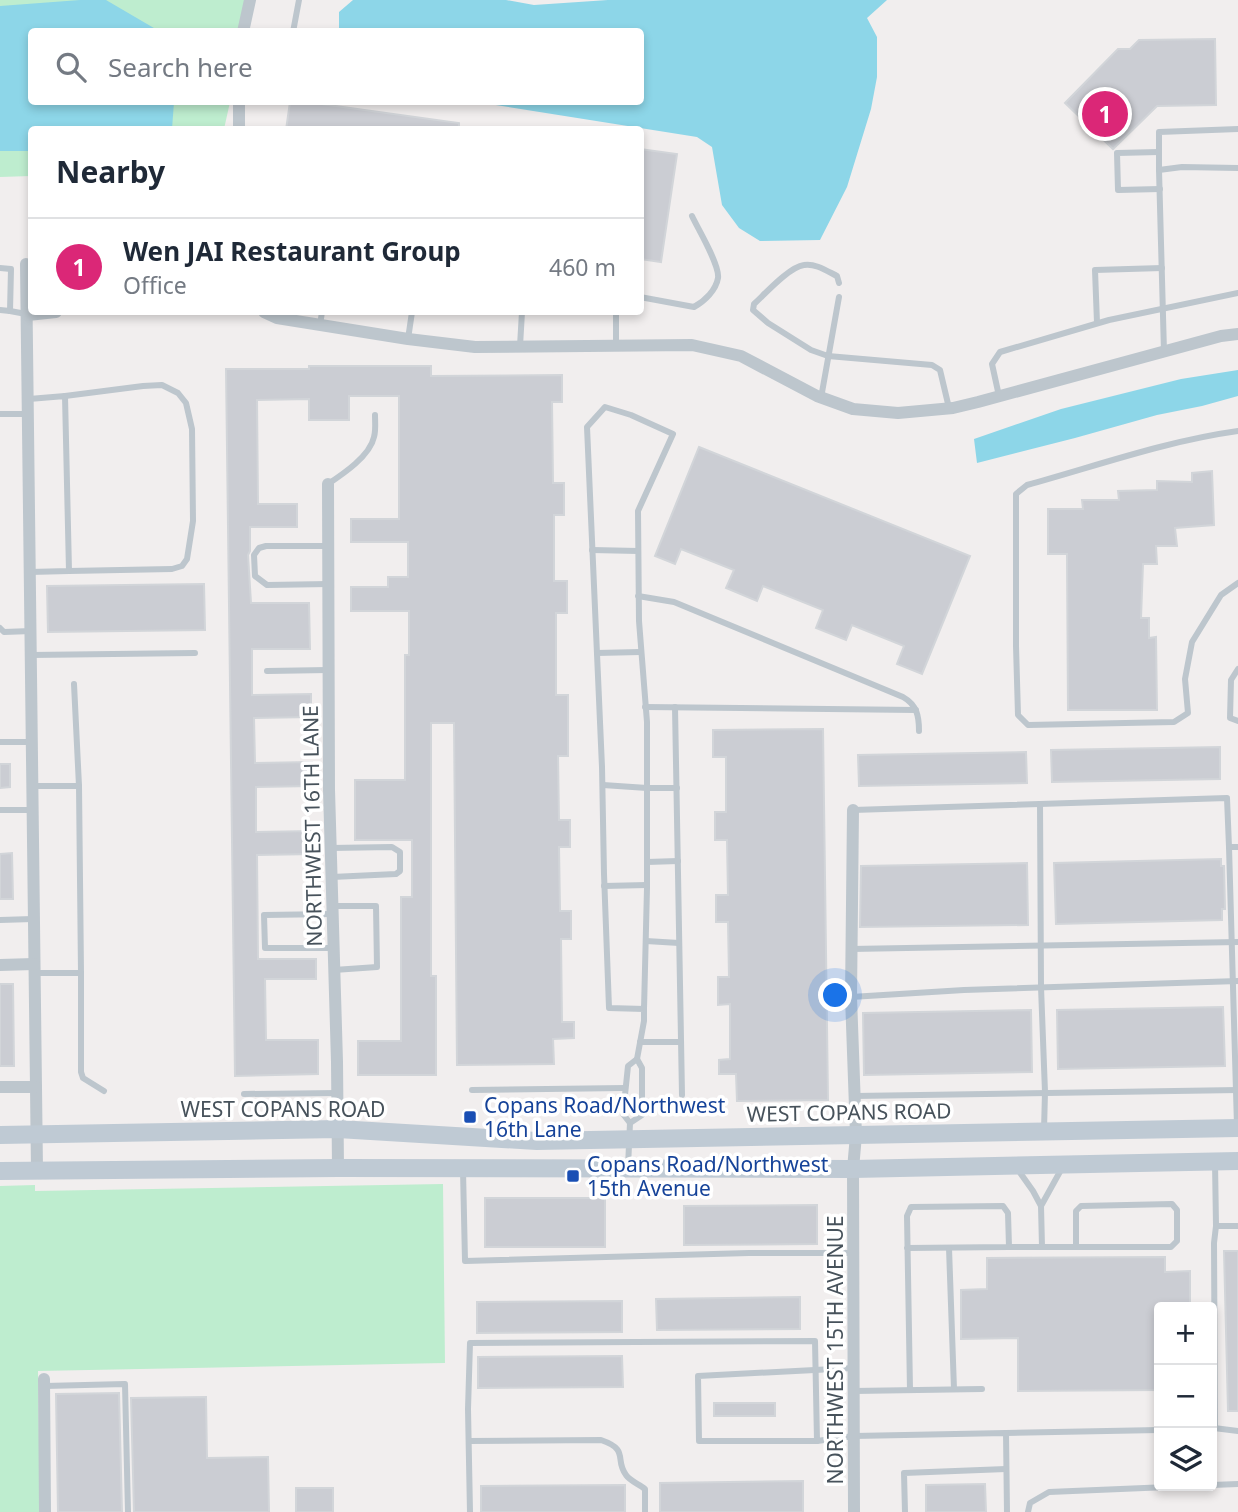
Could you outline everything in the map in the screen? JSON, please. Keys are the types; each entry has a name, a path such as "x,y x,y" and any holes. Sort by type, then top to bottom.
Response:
{"main road":[{"name":"WEST COPANS ROAD","path":"0,1135 338,1129 537,1140 629,1131 856,1135 1238,1128"},
{"path":"0,1171 338,1168 853,1169 1238,1161"}],"street":[{"path":"244,28 250,0"},
{"path":"239,105 239,126"},
{"path":"26,264 28,314"},
{"path":"28,315 37,1170"},
{"path":"270,315 408,339 475,347 692,345 741,356 821,398 853,409 898,413 949,408 999,397 1221,336 1238,334"},
{"name":"NORTHWEST 16TH LANE","path":"328,484 331,848 338,1168"},
{"name":"NORTHWEST 15TH AVENUE","path":"853,810 851,997 856,1135 853,1169 854,1512"},
{"path":"0,965 34,969"},
{"path":"0,1087 36,1087"},
{"path":"44,1382 45,1512"}],"lane":[{"path":"294,28 299,0"},
{"path":"1164,352 1158,131 1238,129"},
{"path":"1159,152 1117,153 1118,190 1160,189"},
{"path":"1159,170 1182,167 1238,168"},
{"path":"644,298 694,307 706,301 718,279 718,268 692,216"},
{"path":"839,283 837,276 804,264 793,270 754,304 753,310 811,351 828,356 932,365 940,370 949,408"},
{"path":"0,268 12,269 10,311"},
{"path":"1097,323 1094,270 1162,268"},
{"path":"999,397 992,365 1000,352 1097,323 1238,293"},
{"path":"821,398 839,297"},
{"path":"0,310 28,314"},
{"path":"320,325 322,315"},
{"path":"408,339 412,315"},
{"path":"520,346 523,315"},
{"path":"616,315 616,345"},
{"path":"29,399 162,385 178,393 186,403 192,429 193,521 187,559 181,566 172,569 30,572"},
{"path":"65,396 69,571"},
{"path":"629,1131 642,1115 642,1068 637,1059 644,1009 647,885 647,722 640,652 638,511 673,434 631,415 605,407 587,427 603,785 609,1008 644,1009"},
{"path":"0,414 29,414"},
{"path":"328,484 366,453 374,439 375,415"},
{"path":"1238,431 1202,436 1027,485 1016,494 1017,715 1028,725 1174,722 1188,713 1185,679 1192,642 1221,595 1238,583"},
{"path":"328,546 266,546 259,548 254,555 255,576 267,584 328,584"},
{"path":"592,550 638,551"},
{"path":"638,596 674,602 903,697 916,710 919,731"},
{"path":"1,632 31,631"},
{"path":"597,653 640,652"},
{"path":"31,655 195,653"},
{"path":"1238,668 1231,680 1230,718 1238,722"},
{"path":"267,671 329,670"},
{"path":"74,684 79,786 81,1072 83,1078 104,1091"},
{"path":"675,707 682,1095"},
{"path":"645,708 916,710"},
{"path":"0,742 32,742"},
{"path":"603,785 677,788"},
{"path":"32,786 79,786"},
{"path":"853,810 1227,798 1235,942 1238,1128"},
{"path":"1040,804 1044,1131"},
{"path":"0,810 33,810"},
{"path":"331,848 392,847 400,852 400,871 396,874 332,877"},
{"path":"1229,848 1238,847"},
{"path":"647,862 678,861"},
{"path":"604,886 647,885"},
{"path":"334,948 265,948 264,915 376,906 377,968 334,970"},
{"path":"0,920 33,919"},
{"path":"646,941 679,943"},
{"path":"852,949 1235,942"},
{"path":"34,969 81,973"},
{"path":"851,997 964,990 1235,981"},
{"path":"640,1042 681,1042"},
{"path":"628,1169 629,1131 623,1114 625,1088 628,1066 637,1059"},
{"path":"472,1090 625,1088"},
{"path":"855,1096 1237,1090"},
{"path":"244,1094 338,1093"},
{"path":"1214,1162 1214,1365"},
{"path":"1041,1206 1064,1165"},
{"path":"1014,1166 1041,1206 1041,1247"},
{"path":"463,1168 465,1261 853,1253"},
{"path":"908,1248 1171,1247 1177,1241 1177,1210 1172,1204 1081,1206 1076,1211 1076,1247"},
{"path":"910,1390 907,1216 911,1207 1003,1206 1008,1213 1010,1247"},
{"path":"1216,1226 1238,1226"},
{"path":"949,1248 954,1389"},
{"path":"470,1512 470,1343 815,1341 817,1441"},
{"path":"854,1368 698,1376 699,1441 817,1441 854,1436 1154,1430"},
{"path":"44,1382 125,1384 128,1512"},
{"path":"854,1391 982,1389"},
{"path":"1217,1428 1238,1431"},
{"path":"1006,1433 1007,1512"},
{"path":"469,1441 601,1440 611,1443 620,1452 627,1477 645,1489 645,1512"},
{"path":"905,1512 904,1473 1006,1469"},
{"path":"1217,1485 1238,1484"},
{"path":"1028,1512 1030,1503 1049,1492 1154,1488"}],"green space":[{"path":"0,0 250,0 244,28 28,28 28,105 229,105 225,126 28,126 28,176 0,177"},
{"path":"443,1184 445,1363 38,1371 40,1512 0,1512 0,1186 35,1185 35,1191"}],"water":[{"path":"106,0 154,28 28,28 28,105 174,105 172,126 28,126 28,151 0,151 0,6"},
{"path":"353,0 506,0 534,5 608,0 887,0 867,18 877,37 877,77 871,109 847,187 820,240 760,241 739,228 722,205 712,147 697,137 644,129 644,126 628,126 496,105 644,105 644,28 339,28 339,12"},
{"path":"1238,370 1238,396 977,463 974,439 1061,409 1181,379"}],"building":[{"path":"1215,39 1216,105 1157,106 1113,149 1065,103 1118,49 1130,49 1139,40"},
{"path":"290,105 329,105 459,123 459,126 287,126"},
{"path":"644,150 677,154 661,262 644,260"},
{"path":"309,366 431,366 431,376 562,375 562,402 552,402 553,483 564,483 564,515 554,515 554,581 567,581 567,613 556,613 556,695 568,695 568,756 558,756 559,820 570,820 570,847 559,847 560,911 571,911 571,939 561,939 562,1022 574,1022 574,1038 553,1039 554,1064 457,1065 454,723 431,723 431,976 436,976 436,1075 358,1075 358,1041 401,1041 401,897 412,897 412,840 355,840 355,780 405,780 405,655 409,655 409,611 351,611 351,587 388,587 388,577 408,577 408,542 351,542 351,519 399,519 399,396 349,396 349,420 309,420 309,399 257,400 258,504 297,504 297,527 250,527 248,555 251,603 309,603 310,649 252,649 252,695 311,694 311,717 254,718 255,763 312,762 312,786 256,787 256,832 314,831 314,854 257,855 258,959 316,959 316,979 265,979 266,1040 318,1040 318,1074 235,1076 226,369 309,369"},
{"path":"699,447 970,556 922,674 897,664 904,646 852,625 846,640 816,628 823,610 763,586 757,601 726,588 734,570 681,549 675,564 655,556"},
{"path":"1212,471 1214,525 1175,528 1177,546 1156,546 1157,564 1143,564 1141,618 1149,618 1149,638 1156,637 1157,710 1068,710 1067,554 1048,554 1048,509 1083,509 1082,500 1119,500 1118,491 1157,490 1157,481 1192,482 1192,473"},
{"path":"204,584 205,630 48,632 47,586"},
{"path":"823,729 828,1100 737,1101 736,1074 719,1074 719,1060 730,1059 730,1004 718,1005 718,977 729,977 728,922 716,922 716,895 728,895 727,840 715,840 715,812 726,812 726,757 713,757 713,730"},
{"path":"1220,747 1220,779 1052,782 1051,750"},
{"path":"1026,752 1027,783 859,786 858,755"},
{"path":"0,764 10,764 10,787 0,788"},
{"path":"12,853 13,899 0,899 0,854"},
{"path":"1221,859 1221,866 1224,866 1225,909 1222,909 1222,920 1056,924 1054,863"},
{"path":"1027,863 1028,925 860,927 861,866"},
{"path":"0,984 13,984 14,1066 0,1066"},
{"path":"1223,1007 1225,1066 1058,1069 1057,1010"},
{"path":"1031,1010 1032,1072 864,1075 863,1013"},
{"path":"485,1198 605,1198 605,1247 485,1247"},
{"path":"817,1205 817,1244 684,1245 684,1206"},
{"path":"1224,1251 1238,1251 1238,1411 1228,1411"},
{"path":"1165,1257 1165,1272 1190,1271 1190,1302 1154,1302 1154,1390 1018,1391 1018,1338 961,1339 961,1290 987,1289 987,1258"},
{"path":"800,1297 800,1329 657,1330 656,1299"},
{"path":"622,1301 622,1332 477,1333 477,1302"},
{"path":"622,1356 623,1387 478,1388 478,1357"},
{"path":"119,1393 122,1512 58,1512 56,1394"},
{"path":"206,1397 207,1458 268,1457 269,1512 134,1512 131,1398"},
{"path":"714,1403 775,1403 775,1416 714,1416"},
{"path":"803,1481 803,1512 660,1512 660,1483"},
{"path":"985,1484 986,1512 926,1512 926,1485"},
{"path":"625,1485 625,1512 481,1512 481,1486"},
{"path":"296,1488 333,1488 333,1512 296,1512"}],"place":[{"name":"Wen JAI Restaurant Group","path":"1105,114"},
{"name":"Copans Road/Northwest 16th Lane","path":"470,1117"},
{"name":"Copans Road/Northwest 15th Avenue","path":"573,1176"}]}
